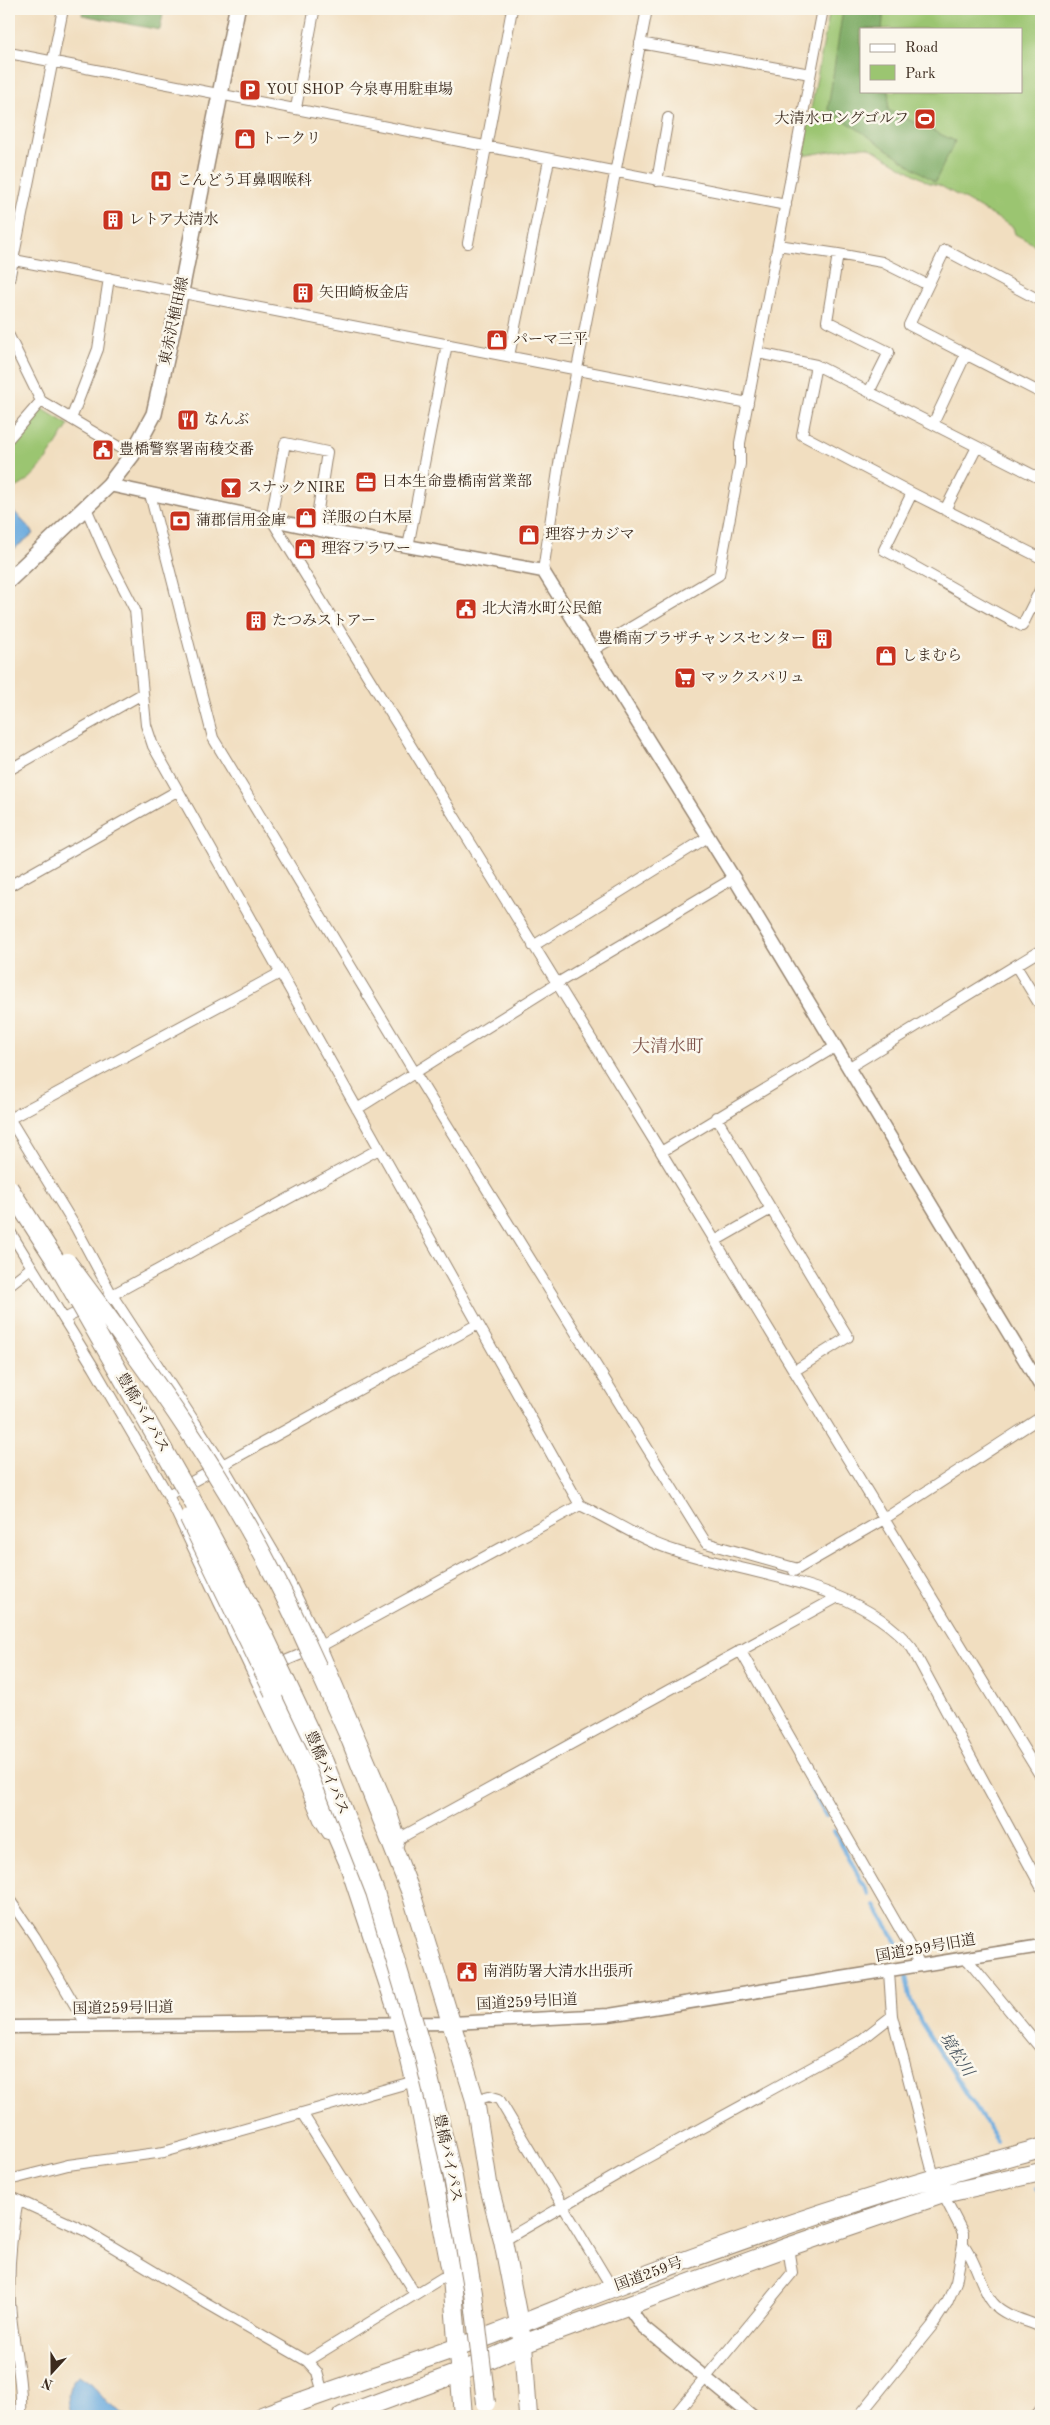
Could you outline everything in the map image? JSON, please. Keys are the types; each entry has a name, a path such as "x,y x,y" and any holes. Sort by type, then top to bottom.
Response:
{"highway":[{"name":"豊橋バイパス","path":"9,1188 54,1258 170,1461 265,1637 324,1762 375,1892 423,2053 453,2177 473,2293 487,2409"},
{"path":"9,1188 146,1367 218,1479 272,1571 352,1741 372,1797 398,1845 475,2100 488,2183 503,2241 520,2325 528,2416"},
{"path":"170,1461 178,1496 274,1693 348,1862 401,2022 415,2081 452,2277 463,2416"},
{"name":"国道259号","path":"262,2416 322,2393 457,2348 612,2288 809,2217 934,2177 1041,2148"},
{"name":"国道259号","path":"342,2416 461,2372 523,2344 788,2247 943,2194 1041,2172"}],"main road":[{"name":"東赤沢植田線","path":"9,580 109,485 132,455 147,430 158,399 237,9"}],"street":[{"path":"9,280 11,259 63,9"},
{"path":"468,243 512,9"},
{"path":"647,9 555,485 543,571 734,878 1041,1387"},
{"path":"593,650 719,575 740,464 740,444 823,9"},
{"path":"296,108 314,12"},
{"path":"640,43 810,74"},
{"path":"9,53 786,205"},
{"path":"657,181 668,118"},
{"path":"509,356 549,160"},
{"path":"778,245 882,262 928,285"},
{"path":"1041,301 945,250 909,325 1041,393"},
{"path":"838,254 827,320 889,352 869,392"},
{"path":"11,259 748,403"},
{"path":"71,419 98,349 109,278"},
{"path":"9,336 41,401 132,455"},
{"path":"408,547 447,344"},
{"path":"758,353 816,365 1041,479"},
{"path":"933,424 966,354"},
{"path":"816,365 802,435 1041,558"},
{"path":"9,438 41,401"},
{"path":"315,529 327,452 285,443 271,519 661,1152 1041,1778"},
{"path":"945,510 977,447"},
{"path":"109,485 315,529 543,571"},
{"path":"912,493 884,550 934,576 955,591 1022,626 1041,588"},
{"path":"150,494 214,738 415,1073 706,1543 798,1569"},
{"path":"86,508 107,556 135,610 142,694 149,735 177,791 580,1505 638,1536 675,1551 838,1597 880,1617 902,1636 912,1648 1041,1887"},
{"path":"9,770 142,694"},
{"path":"9,886 177,791"},
{"path":"533,946 708,837"},
{"path":"357,1109 556,984 734,878"},
{"path":"848,1068 1041,950"},
{"path":"1016,966 1041,1007"},
{"path":"280,973 9,1118 76,1228 112,1295 222,1464 279,1561 321,1646 360,1734 391,1810 398,1845 740,1650 838,1597"},
{"path":"661,1152 835,1047"},
{"path":"716,1118 848,1337 794,1371"},
{"path":"64,1319 112,1295 379,1149"},
{"path":"715,1241 771,1208"},
{"path":"9,1230 168,1495 253,1674 319,1820 348,1862"},
{"path":"9,1285 32,1267"},
{"path":"168,1495 478,1324"},
{"path":"790,1582 793,1572 884,1519 1041,1417"},
{"path":"253,1674 321,1646 580,1505"},
{"path":"740,1650 922,1966"},
{"path":"9,1899 35,1937 87,2026"},
{"name":"国道259号旧道","path":"9,2027 452,2023 609,2015 889,1972 1041,1946"},
{"path":"966,1958 1039,2043"},
{"path":"859,2416 932,2326 942,2310 956,2282 964,2232 934,2177 892,2016 889,1972"},
{"path":"503,2241 562,2206 860,2041 892,2016"},
{"path":"9,2180 68,2165 164,2152 415,2081"},
{"path":"475,2100 489,2096 499,2100 612,2288"},
{"path":"302,2113 415,2294"},
{"path":"21,2416 22,2396 9,2304 10,2239 14,2198 88,2232 307,2361 317,2372 322,2393"},
{"path":"963,2244 970,2252 992,2302 1005,2312 1041,2327"},
{"path":"674,2416 792,2272 788,2247"},
{"path":"307,2361 442,2278 452,2277"},
{"path":"628,2306 642,2326 752,2416"},
{"path":"1036,2416 1041,2409"}],"green space":[{"path":"83,9 111,14 113,9 138,9 138,11 149,13 150,9 164,9 160,30 82,15"},
{"name":"大清水ロングゴルフ","path":"830,9 1041,9 1041,248 1015,234 1013,227 939,185 929,183 869,147 854,147 802,156"},
{"path":"843,9 884,9 882,28 860,28 860,92 889,92 888,110 955,141 935,182 828,109"},
{"path":"41,408 69,425 36,472 19,486 9,490 9,443"}],"water":[{"path":"9,506 34,533 9,553"},
{"path":"79,2375 92,2384 107,2403 127,2416 72,2416 69,2405 69,2388 74,2379"}],"waterway":[{"name":"境松川","path":"810,1788 826,1816"},
{"name":"境松川","path":"834,1831 869,1895"},
{"name":"境松川","path":"875,1906 905,1956"},
{"name":"境松川","path":"906,1976 911,2001 922,2024 997,2141"},
{"name":"境松川","path":"1036,2189 1041,2195"}],"place":[{"name":"YOU SHOP 今泉専用駐車場","path":"250,90"},
{"name":"大清水ロングゴルフ","path":"925,119"},
{"name":"トークリ","path":"245,139"},
{"name":"こんどう耳鼻咽喉科","path":"161,181"},
{"name":"レトア大清水","path":"113,220"},
{"name":"矢田崎板金店","path":"303,293"},
{"name":"パーマ三平","path":"497,340"},
{"name":"なんぶ","path":"188,420"},
{"name":"豊橋警察署南稜交番","path":"103,450"},
{"name":"日本生命豊橋南営業部","path":"366,482"},
{"name":"スナックNIRE","path":"231,488"},
{"name":"洋服の白木屋","path":"306,518"},
{"name":"蒲郡信用金庫","path":"180,521"},
{"name":"理容ナカジマ","path":"529,535"},
{"name":"理容フラワー","path":"305,549"},
{"name":"北大清水町公民館","path":"466,609"},
{"name":"たつみストアー","path":"256,621"},
{"name":"豊橋南プラザチャンスセンター","path":"822,639"},
{"name":"しまむら","path":"886,656"},
{"name":"マックスバリュ","path":"685,678"},
{"name":"南消防署大清水出張所","path":"467,1972"}],"district":[{"name":"大清水町","path":"668,1047"}]}
